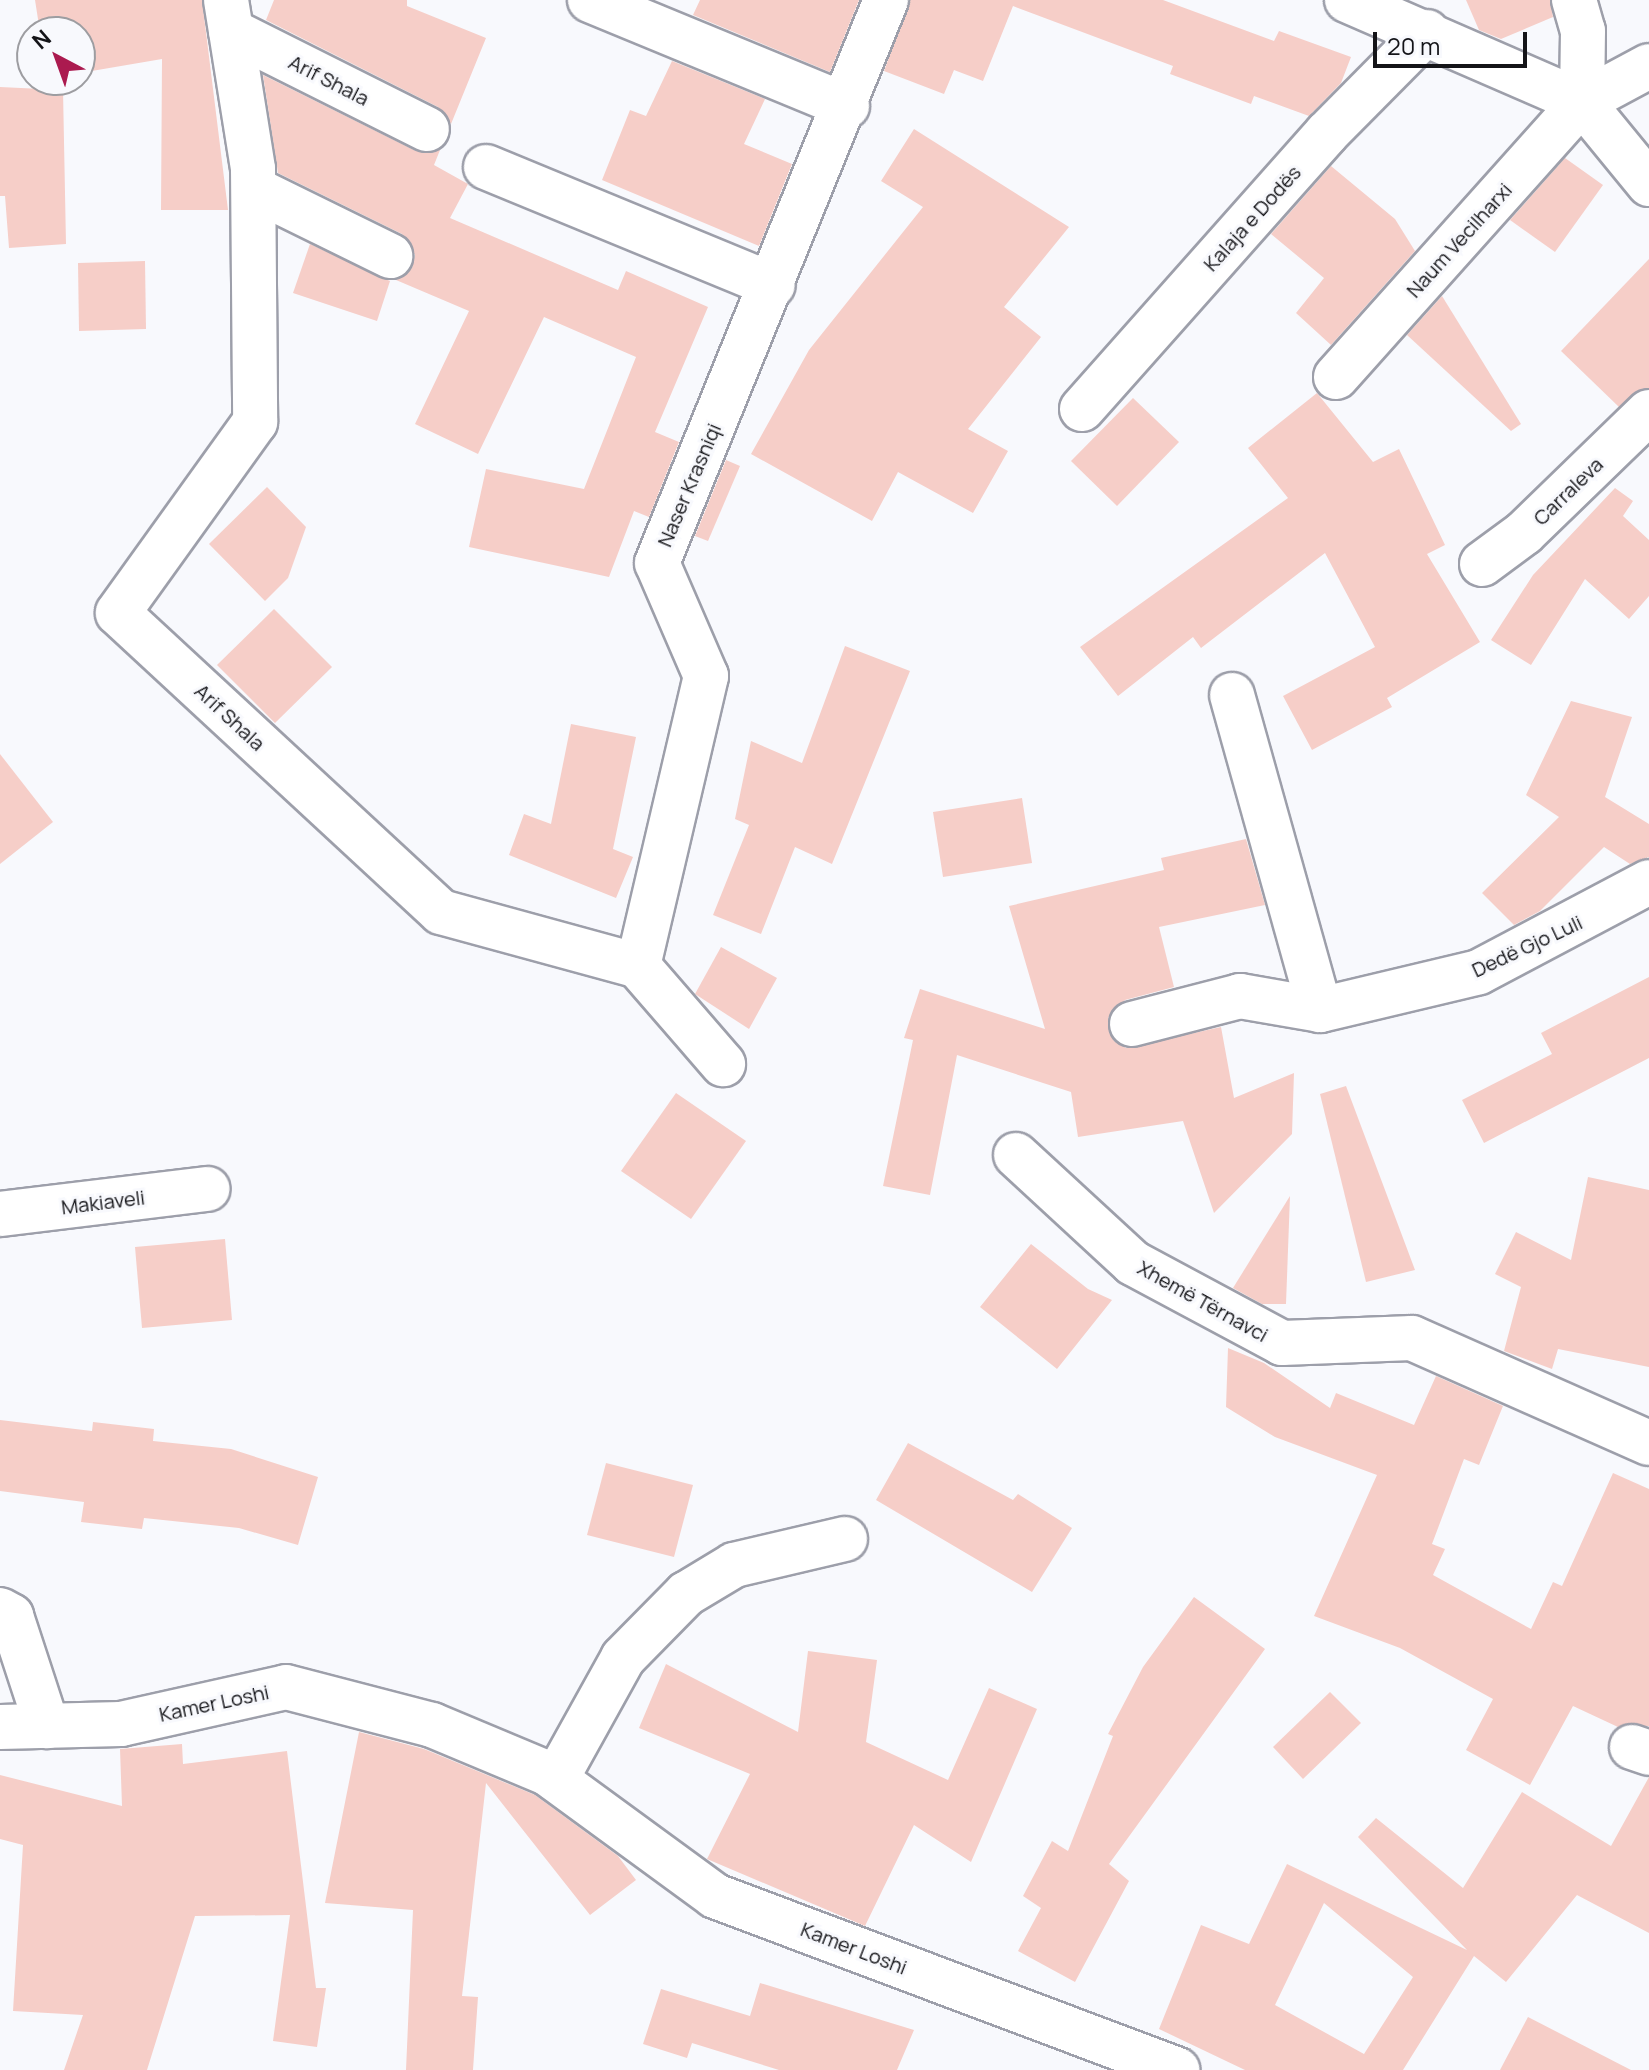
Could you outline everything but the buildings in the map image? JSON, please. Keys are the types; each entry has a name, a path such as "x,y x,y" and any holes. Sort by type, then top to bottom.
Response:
{"street":[{"path":"590,0 847,106"},
{"name":"Naser Krasniqi","path":"638,966 706,676 657,563 847,106 886,0"},
{"path":"1347,0 1427,32 1582,102 1649,184"},
{"path":"1574,0 1583,31 1582,102"},
{"name":"Arif Shala","path":"229,16 427,129"},
{"name":"Arif Shala","path":"229,16 254,189 255,422 118,613 441,912 638,966"},
{"name":"Kalaja e Dodës","path":"1082,409 1327,133 1427,32"},
{"name":"Naum Vecilharxi","path":"1336,377 1582,102 1649,66"},
{"path":"486,167 773,285"},
{"path":"254,189 390,256"},
{"name":"Carraleva","path":"1482,564 1524,533 1649,412"},
{"path":"1232,695 1320,1010"},
{"name":"Dedë Gjo Luli","path":"1132,1024 1240,996 1320,1010 1479,972 1645,896"},
{"path":"638,966 723,1064"},
{"name":"Xhemë Tërnavci","path":"1016,1155 1133,1263 1282,1343 1412,1338 1649,1443"},
{"name":"Makiaveli","path":"0,1214 207,1189"},
{"path":"556,1779 623,1658 686,1594 734,1565 845,1539"},
{"path":"0,1610 11,1616 47,1726"},
{"name":"Kamer Loshi","path":"0,1727 121,1724 286,1687 432,1725 556,1779 715,1896 1177,2070"}]}
